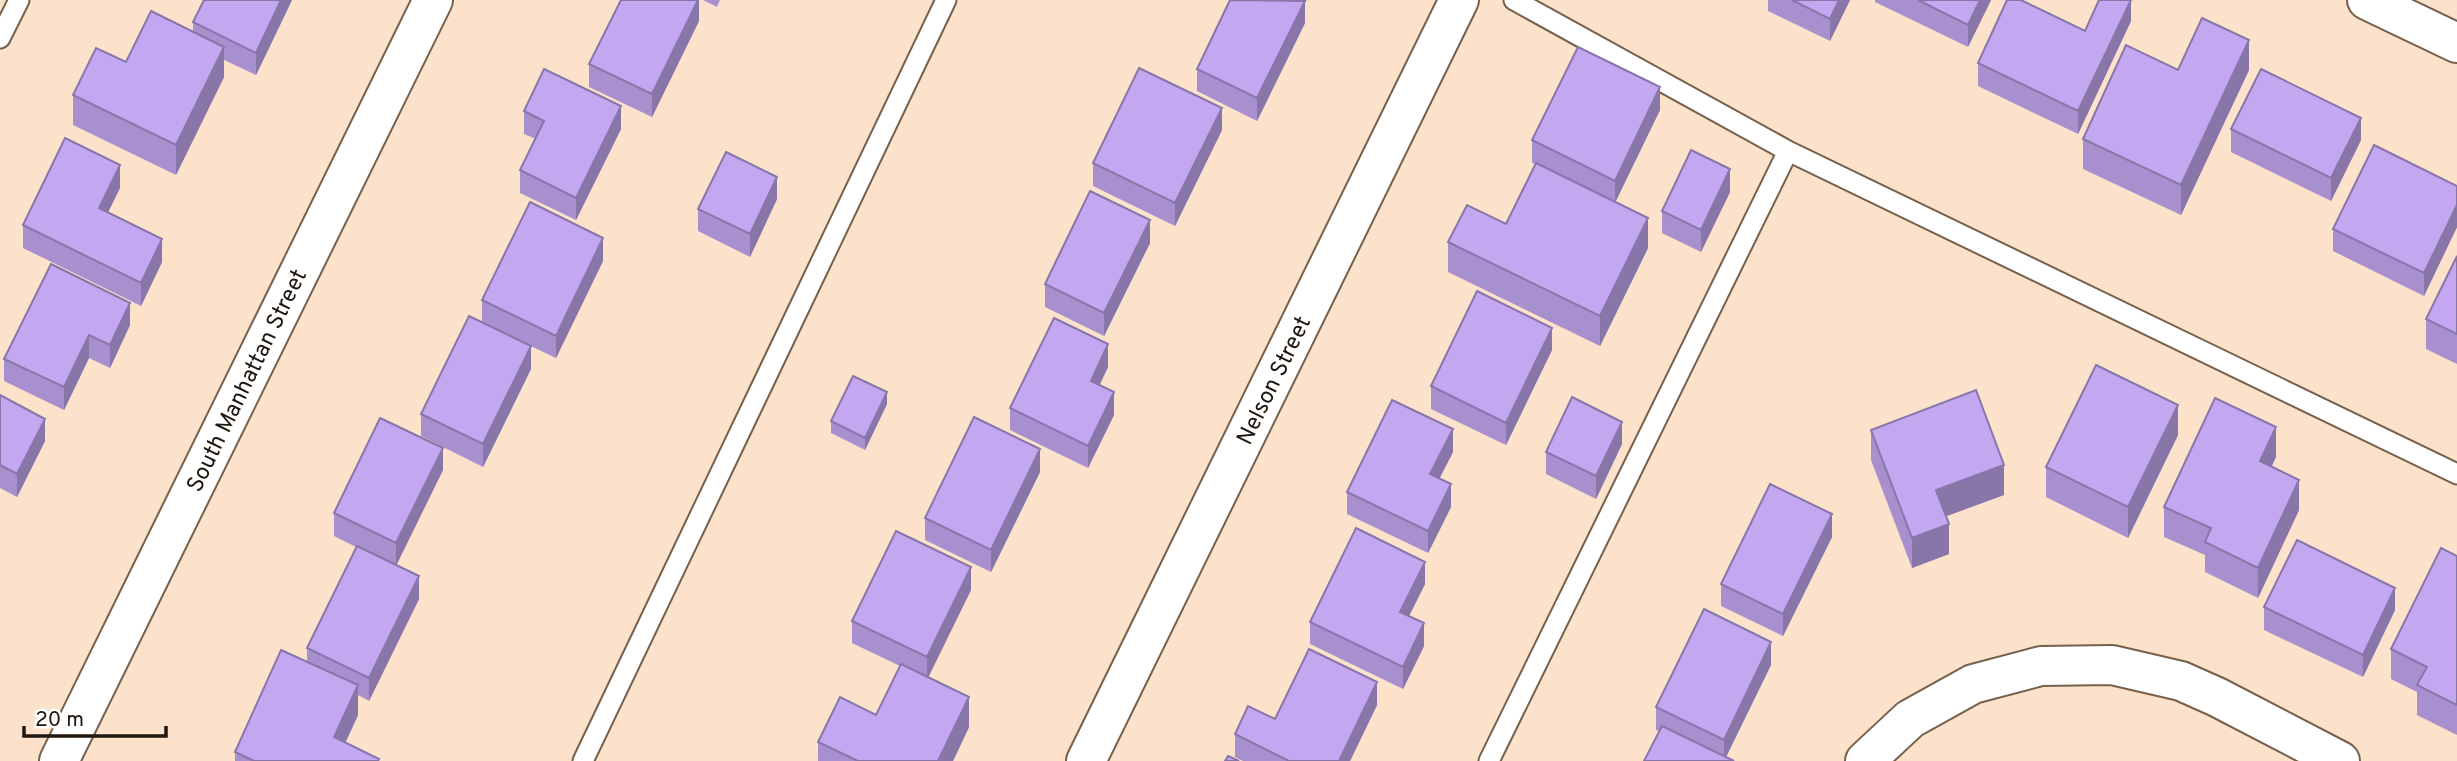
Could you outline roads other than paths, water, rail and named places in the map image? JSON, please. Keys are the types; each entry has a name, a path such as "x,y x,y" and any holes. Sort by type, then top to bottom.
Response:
{"street":[{"name":"South Manhattan Street","path":"60,761 433,0"},
{"name":"Nelson Street","path":"1086,761 1459,0"},
{"path":"2367,0 2457,43"},
{"path":"1865,761 1910,719 1973,684 2041,666 2112,665 2181,681 2340,761"}],"lane":[{"path":"0,38 19,0"},
{"path":"583,761 946,0"},
{"path":"1514,0 1788,151 2457,474"},
{"path":"1489,761 1788,151"}]}
